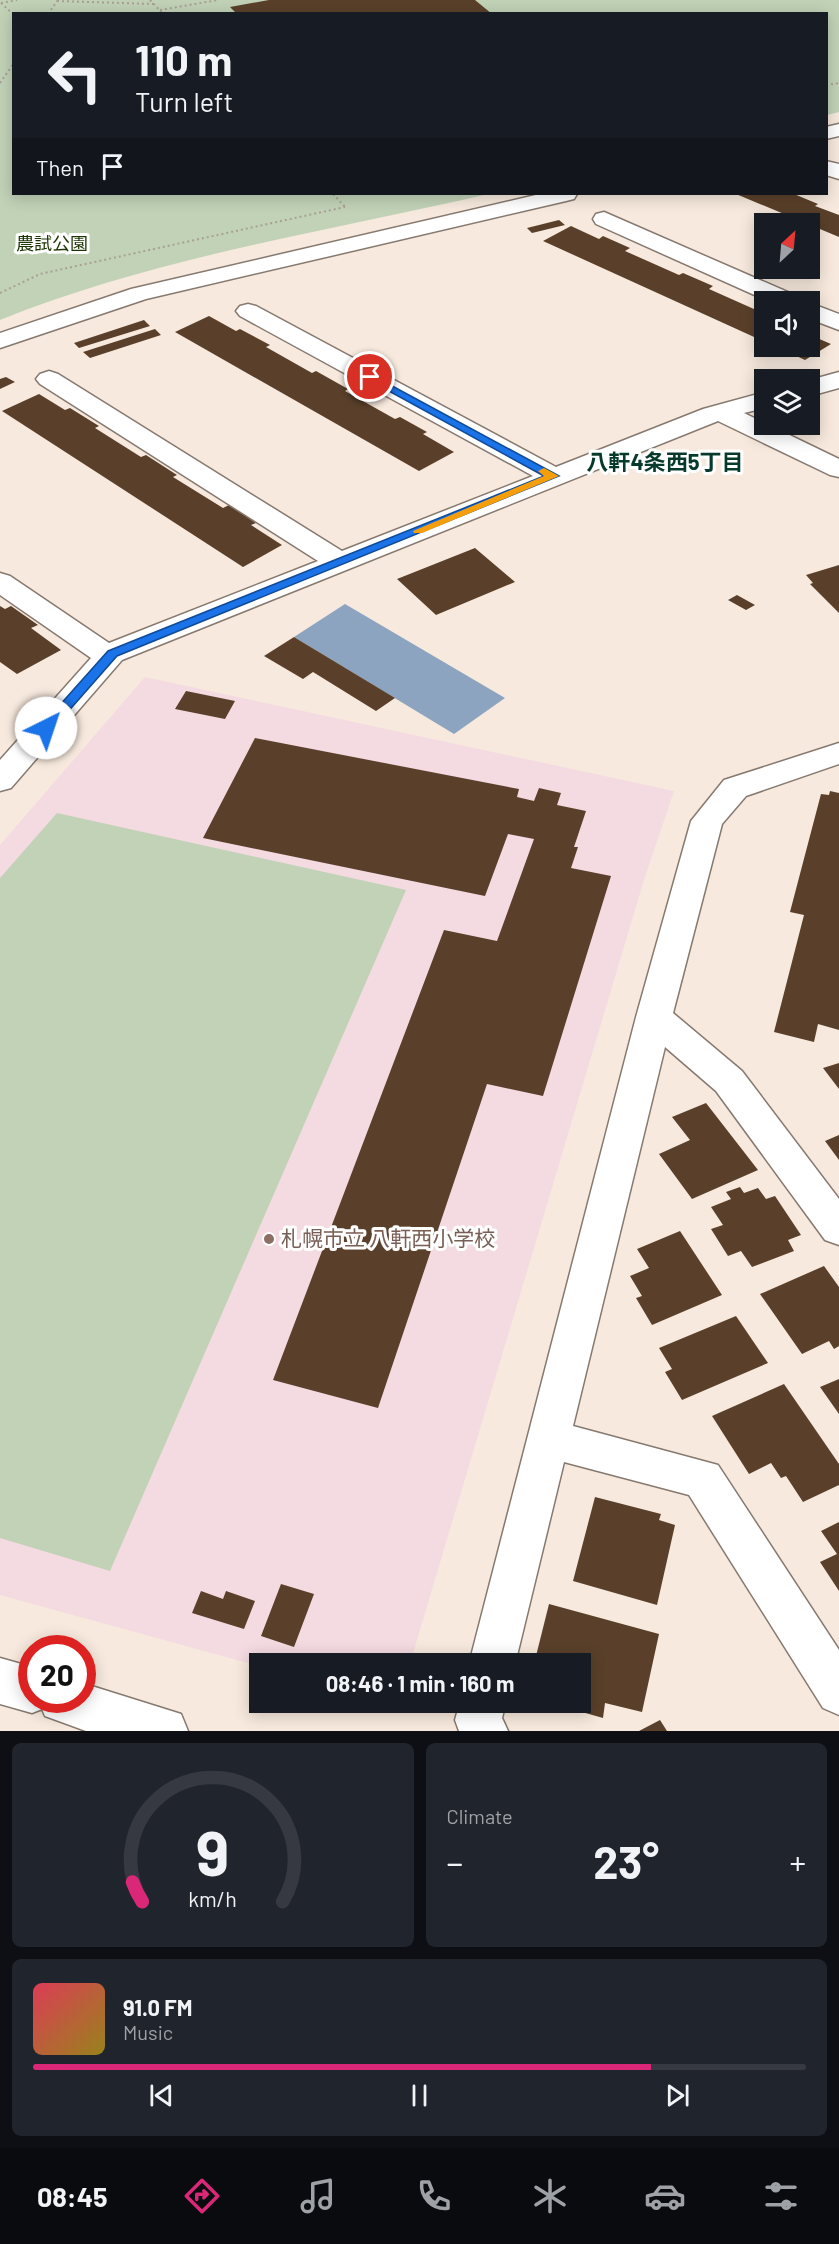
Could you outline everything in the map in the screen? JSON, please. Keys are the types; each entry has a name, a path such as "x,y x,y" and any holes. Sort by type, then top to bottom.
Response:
{"street":[{"path":"0,341 139,294 562,195"},
{"path":"604,219 766,291"},
{"path":"248,311 553,476"},
{"path":"820,314 839,322"},
{"path":"49,379 339,562"},
{"path":"820,385 839,380"},
{"path":"0,780 112,653 553,476 721,412 754,403"},
{"path":"721,412 839,469"},
{"path":"0,582 109,657"},
{"path":"495,1653 654,1017 707,821 735,788 839,753"},
{"path":"654,1017 729,1081 839,1229"},
{"path":"549,1439 703,1479 839,1692"},
{"path":"0,1681 18,1686"},
{"path":"96,1710 164,1731"},
{"path":"480,1713 478,1720 484,1731"}],"path":[{"path":"0,3 17,0"},
{"path":"150,0 160,10 218,0"},
{"path":"57,1 154,4"},
{"path":"0,3 12,13"},
{"path":"0,83 12,66"},
{"path":"334,195 353,215"},
{"path":"0,293 40,274 345,207"}],"shaded area":[{"name":"札幌市立 八軒西小学校","path":"145,677 674,791 643,883 413,1653 249,1653 249,1663 0,1595 0,845"}],"green space":[{"name":"農試公園","path":"0,0 839,0 839,112 828,115 828,12 12,12 12,195 483,195 180,262 59,298 0,320"},
{"path":"57,813 406,890 110,1571 0,1538 0,878"}],"water":[{"path":"345,604 505,698 454,734 294,637"}],"building":[{"path":"269,0 475,0 490,12 235,12 230,7"},
{"path":"738,195 796,195 818,204 815,206 839,215 839,237 820,229 820,213 782,213"},
{"path":"559,220 565,225 532,233 527,228"},
{"path":"571,226 599,239 603,236 630,248 625,251 679,275 683,273 713,286 709,289 754,309 754,337 543,241"},
{"path":"209,316 236,331 240,329 270,345 266,347 312,373 316,371 348,389 345,391 395,419 400,417 427,432 423,434 454,452 419,471 175,332"},
{"path":"144,320 150,326 79,348 74,343"},
{"path":"155,329 161,335 90,358 83,352"},
{"path":"820,339 831,344 820,351"},
{"path":"6,377 15,382 0,389 0,379"},
{"path":"39,394 65,410 70,408 99,426 95,428 141,457 146,455 177,475 173,477 223,508 229,505 256,523 251,525 282,545 243,567 2,411"},
{"path":"475,548 515,582 436,615 397,579"},
{"path":"839,565 839,613 810,584 813,583 806,575"},
{"path":"737,595 755,605 746,610 728,600"},
{"path":"0,606 5,609 11,606 38,625 31,628 61,650 17,674 0,662"},
{"path":"294,637 395,698 376,711 313,672 303,679 264,656"},
{"path":"186,691 235,701 225,719 175,709"},
{"path":"255,738 519,789 517,797 534,801 539,788 561,793 557,805 586,811 574,847 578,847 571,868 611,876 543,1096 487,1084 378,1408 273,1380 444,930 497,941 534,839 508,834 485,896 203,838"},
{"path":"830,791 839,793 839,1030 818,1024 814,1042 774,1032 804,915 790,912 821,794 829,795"},
{"path":"839,1063 839,1089 823,1068"},
{"path":"706,1103 758,1170 692,1199 659,1154 690,1140 672,1117"},
{"path":"839,1135 839,1160 825,1141"},
{"path":"740,1187 744,1193 758,1188 766,1199 775,1196 801,1235 788,1240 794,1251 752,1267 741,1251 728,1256 711,1229 723,1225 711,1207 731,1199 726,1192"},
{"path":"680,1231 722,1295 652,1325 636,1298 642,1296 630,1276 649,1268 637,1249"},
{"path":"824,1266 839,1287 839,1346 834,1349 829,1341 802,1354 760,1294"},
{"path":"736,1316 768,1363 682,1400 665,1372 672,1369 659,1348"},
{"path":"839,1379 839,1414 820,1387"},
{"path":"784,1384 839,1464 839,1485 803,1502 786,1476 781,1478 771,1463 749,1474 712,1416"},
{"path":"595,1497 661,1514 659,1520 675,1525 657,1605 573,1581"},
{"path":"839,1522 839,1591 820,1562 837,1554 821,1531"},
{"path":"281,1584 314,1594 294,1647 261,1636"},
{"path":"201,1591 223,1599 226,1591 255,1601 244,1629 192,1613"},
{"path":"549,1604 659,1634 642,1712 605,1703 603,1718 585,1713 591,1713 591,1653 537,1653"},
{"path":"660,1720 667,1731 639,1731"}],"slow traffic":[{"path":"418,531 553,476 544,471"}],"place":[{"name":"札幌市立 八軒西小学校","path":"269,1239"}],"district":[{"name":"八軒4条西5丁目","path":"665,462"}],"route":[{"path":"46,728 112,653 553,476 370,377"}]}
